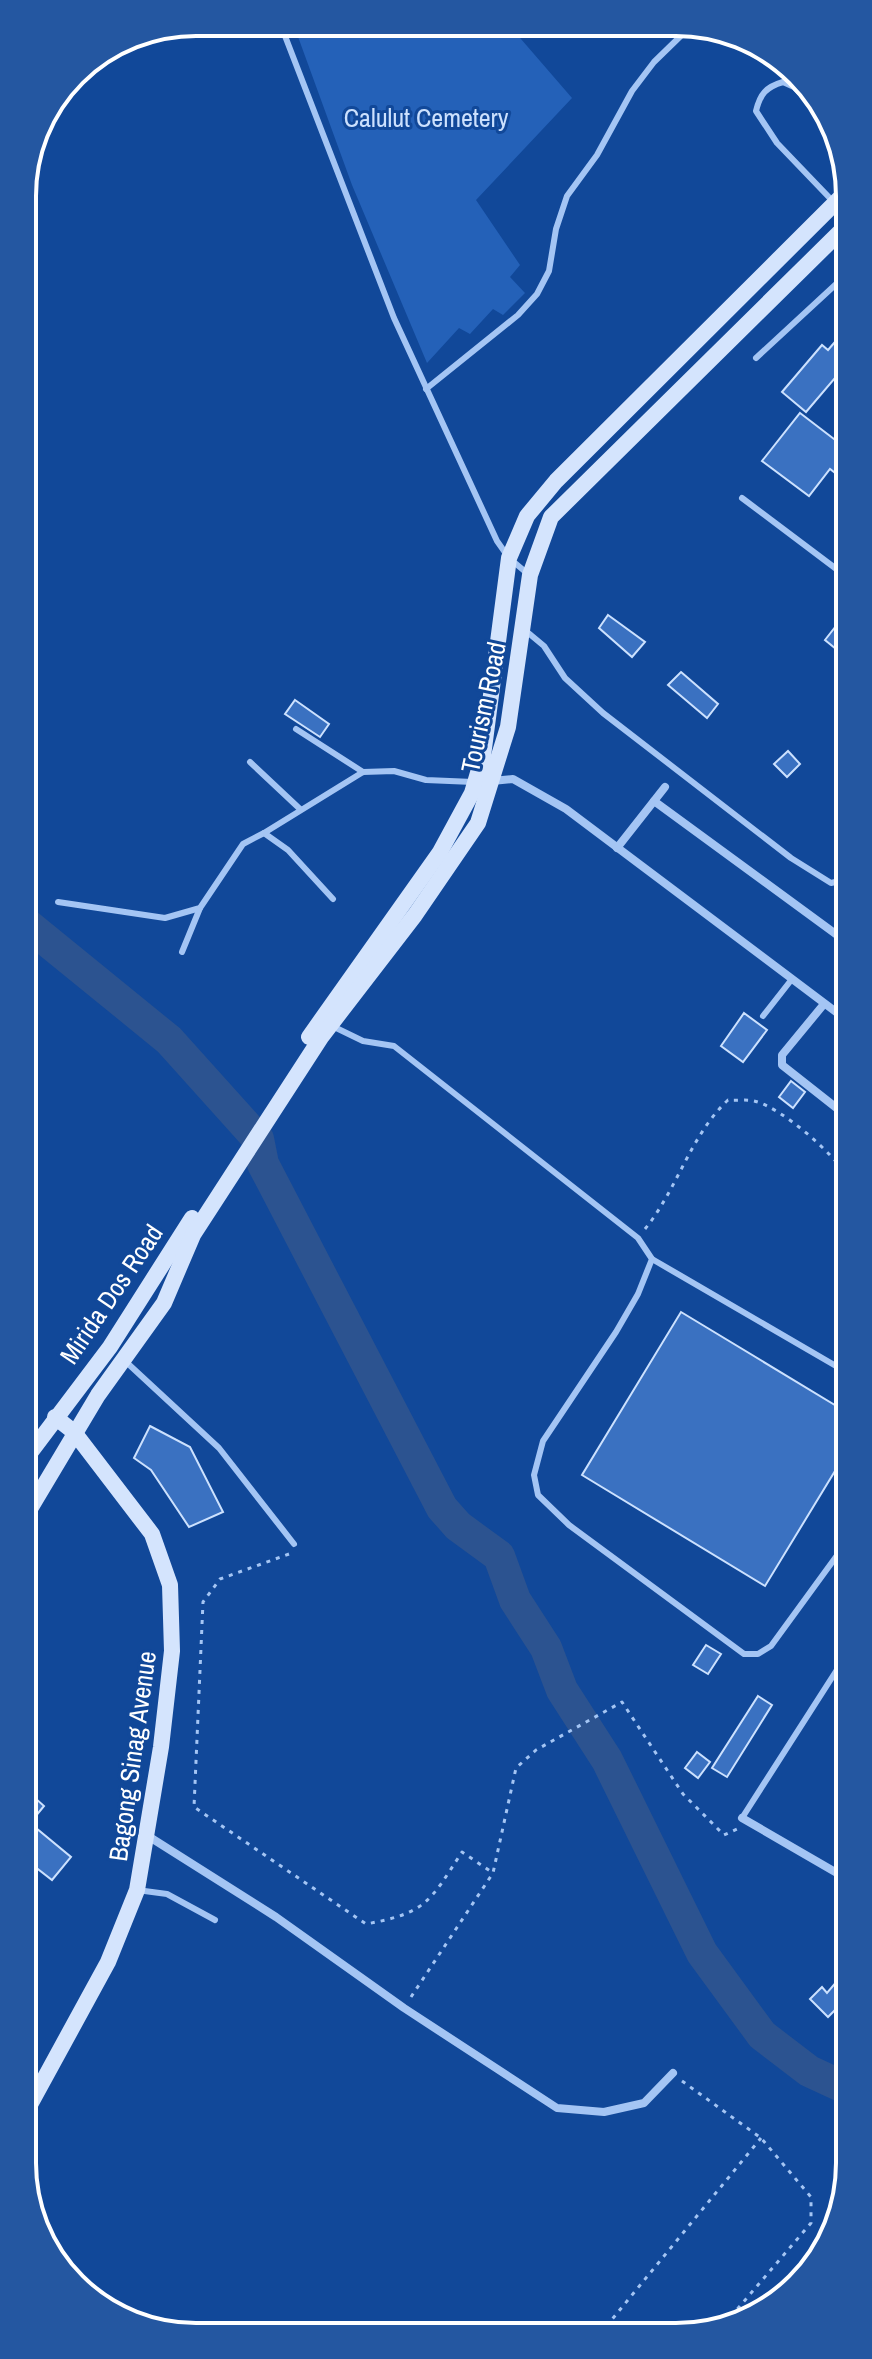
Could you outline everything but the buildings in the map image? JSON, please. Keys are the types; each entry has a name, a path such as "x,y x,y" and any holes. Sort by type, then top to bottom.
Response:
{"main road":[{"name":"Tourism Road","path":"189,1233 307,1049 440,852 476,782 483,756 509,558 527,516 556,481 834,204"},
{"name":"Tourism Road","path":"326,1021 415,915 478,823 494,781 508,727 530,575 551,517 836,236"},
{"name":"Mirida Dos Road","path":"55,1417 110,1347 189,1233"},
{"name":"Mirida Dos Road","path":"74,1432 164,1303 189,1233"},
{"name":"Bagong Sinag Avenue","path":"36,2094 108,1962 137,1890 148,1836 172,1651 170,1585 152,1534 74,1432 55,1417"},
{"path":"36,1444 55,1417"},
{"path":"36,1498 74,1432"}],"street":[{"path":"476,782 513,779 531,787 836,1012"},
{"path":"617,848 665,787"},
{"path":"654,801 836,934"},
{"path":"824,1004 782,1055 782,1065 836,1108"},
{"path":"742,1818 836,1872"},
{"path":"148,1836 276,1917 404,2008 557,2108 604,2112 644,2103 673,2073"}],"lane":[{"path":"285,36 349,209 426,389 485,518 509,558 530,575"},
{"path":"426,389 507,325 537,294 549,271 556,229 567,196 597,155 639,81 681,36"},
{"path":"792,86 783,82 771,86 759,97 756,111 760,123 834,204"},
{"path":"756,358 836,284"},
{"path":"742,498 836,569"},
{"path":"524,630 536,637 565,678 603,713 791,858 831,883 836,882"},
{"path":"296,729 363,772"},
{"path":"250,762 300,809"},
{"path":"182,952 200,908 243,844 300,809 333,794 363,772 394,771 426,780 476,782"},
{"path":"264,833 288,850 333,899"},
{"path":"58,902 165,918 200,908"},
{"path":"763,1016 792,979"},
{"path":"326,1021 363,1041 394,1046 638,1238 652,1259 836,1366"},
{"path":"652,1259 616,1332 543,1441 534,1475 538,1495 569,1525 744,1654 758,1654 771,1646 836,1557"},
{"path":"110,1347 219,1448 294,1544"},
{"path":"742,1818 836,1671"},
{"path":"137,1890 167,1894 215,1920"}],"path":[{"path":"638,1238 663,1207 707,1120 728,1100 756,1101 800,1129 836,1158"},
{"path":"294,1544 284,1558 220,1579 203,1602 194,1807 366,1924 396,1918 431,1901 462,1852 493,1873"},
{"path":"404,2008 493,1873 501,1852 516,1768 536,1750 607,1709 622,1702 683,1794 724,1835 736,1831 742,1818"},
{"path":"673,2073 761,2138 811,2197 811,2223 736,2311"},
{"path":"609,2323 761,2138"}],"green space":[{"name":"Calulut Cemetery","path":"298,36 518,36 572,98 476,200 520,265 510,277 525,293 503,315 493,309 470,334 459,328 427,363 352,185"}],"waterway":[{"path":"36,932 169,1040 258,1139 263,1164 442,1508 458,1526 499,1556 515,1600 546,1648 562,1690 607,1760 702,1953 762,2035 809,2071 836,2084"}]}
